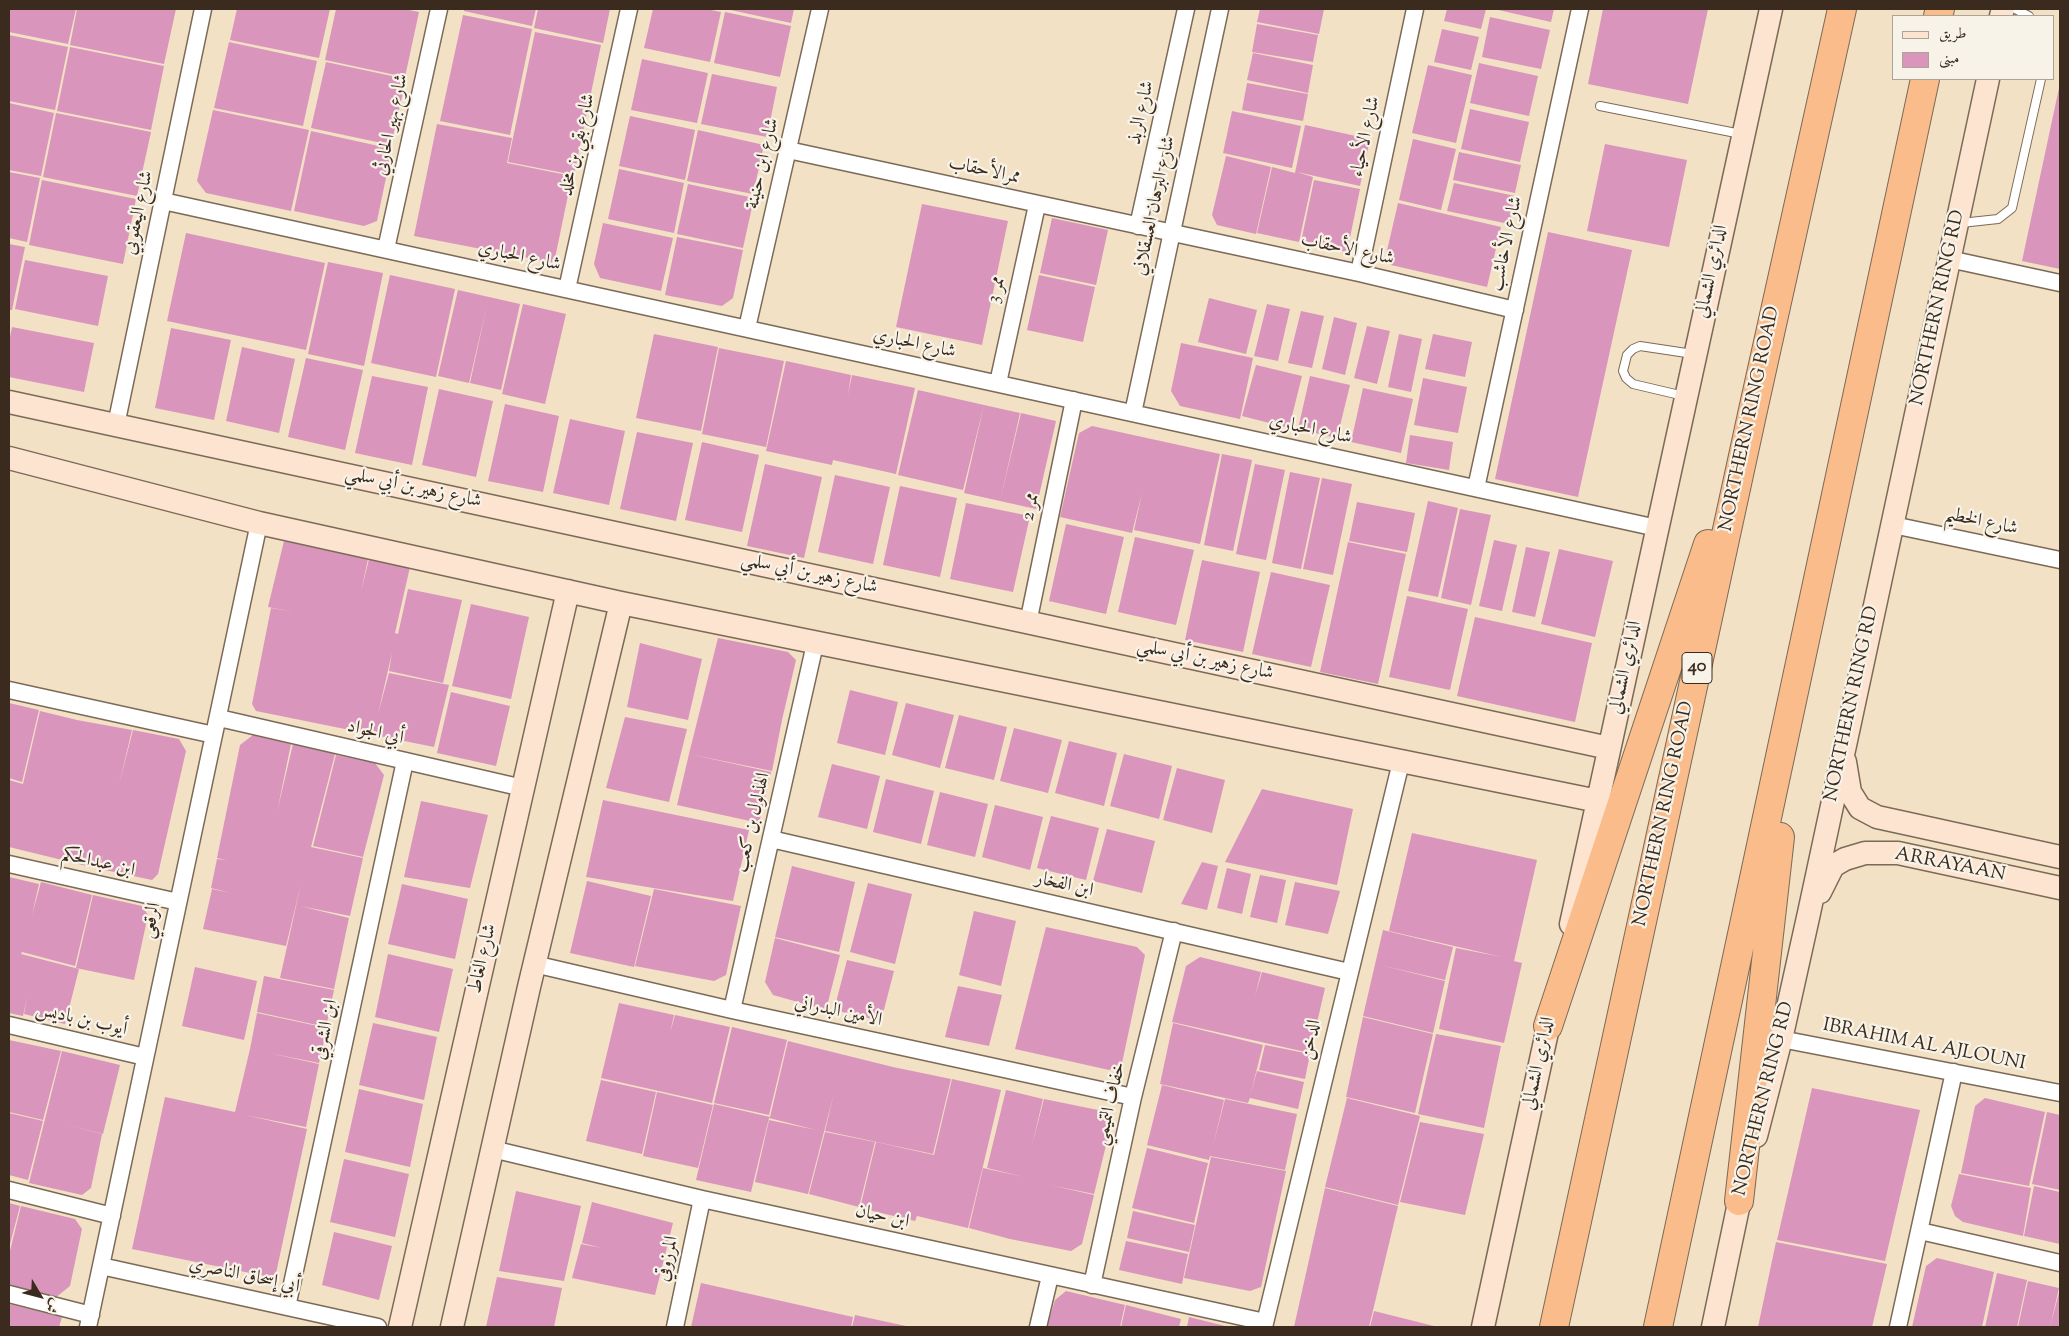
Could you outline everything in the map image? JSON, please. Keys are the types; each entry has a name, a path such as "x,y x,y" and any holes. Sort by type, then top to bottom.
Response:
{"highway":[{"name":"NORTHERN RING ROAD","path":"1554,1327 1842,9"},
{"path":"1658,1327 1925,80"},
{"path":"1548,1026 1753,410"},
{"path":"1739,1201 1797,683"}],"street":[{"name":"شارع اليعقوبي","path":"116,425 203,9"},
{"name":"شارع بهير الحارثي","path":"386,249 440,9"},
{"name":"شارع بقي بن مخلد","path":"567,289 630,9"},
{"name":"شارع ابن حنينة","path":"747,328 820,9"},
{"name":"شارع الربذ","path":"1138,226 1186,9"},
{"name":"شارع البرهان العسقلاني","path":"1133,413 1220,9"},
{"name":"شارع الأحياء","path":"1359,273 1415,9"},
{"name":"شارع الأخاشب","path":"1476,488 1580,9"},
{"name":"الدائري الشمالي","path":"1483,1327 1771,9"},
{"name":"NORTHERN RING RD","path":"1713,1327 1739,1201 1781,1039 1809,913 1843,747 1893,525 1988,80"},
{"name":"ممرالأحقاب","path":"788,150 1171,234"},
{"name":"شارع الحباري","path":"163,200 1657,528"},
{"name":"ممر 3","path":"998,383 1038,204"},
{"name":"شارع الأحقاب","path":"1171,234 1359,273 1515,310"},
{"path":"1949,259 2060,284"},
{"name":"ممر 2","path":"1028,623 1074,400"},
{"name":"شارع زهير بن أبي سلمي","path":"9,402 1609,748"},
{"path":"9,458 259,524 621,603 815,644 1598,801"},
{"name":"الرقعي","path":"90,1321 259,524"},
{"name":"شارع الخطيم","path":"1893,525 2060,560"},
{"name":"شارع الغاط","path":"400,1327 568,591"},
{"path":"452,1327 534,964 621,603"},
{"name":"الهذلول بن كعب","path":"732,1010 815,644"},
{"path":"9,690 214,735"},
{"name":"أبي الجواد","path":"218,718 523,788"},
{"name":"ARRAYAAN","path":"1843,747 1850,792 1860,808 1877,818 2060,857"},
{"name":"ابن الشرقي","path":"287,1307 406,761"},
{"name":"الدخن","path":"1265,1325 1401,762"},
{"path":"1878,854 1886,819"},
{"name":"ابن الفخار","path":"771,839 1349,972"},
{"name":"ARRAYAAN","path":"1809,913 1834,866 1845,859 1865,853 1898,853 2060,888"},
{"name":"ابن عبدالحكم","path":"9,864 178,902"},
{"name":"خفاف التميمي","path":"1092,1286 1133,1097 1174,931"},
{"name":"الأمين البدراني","path":"534,964 732,1010 1133,1097"},
{"name":"أيوب بن باديس","path":"9,1025 145,1057"},
{"name":"IBRAHIM AL AJLOUNI","path":"1781,1039 2060,1093"},
{"path":"1898,1327 1954,1072"},
{"name":"ابن حيان","path":"492,1149 702,1199 1265,1325"},
{"path":"9,1190 112,1216"},
{"name":"المرزوقي","path":"675,1327 702,1199"},
{"path":"1920,1231 2060,1263"},
{"name":"أبي إسحاق الناصري","path":"101,1266 378,1327"},
{"path":"1038,1327 1050,1276"},
{"path":"9,1294 90,1321"}],"lane":[{"path":"2015,9 2027,15"},
{"path":"1957,224 1998,219 2012,208 2042,80"},
{"path":"1600,106 1743,135"},
{"path":"1686,396 1633,384 1626,378 1623,371 1626,355 1640,346 1695,354"}],"building":[{"path":"9,9 76,9 68,44 9,32"},
{"path":"77,9 176,9 164,64 70,45"},
{"path":"237,9 330,9 319,58 230,40"},
{"path":"336,9 404,9 419,12 405,77 325,60"},
{"path":"464,9 536,9 532,26 464,11"},
{"path":"538,9 610,9 603,43 534,28"},
{"path":"653,9 706,9 721,12 710,62 644,48"},
{"path":"726,9 794,9 791,23"},
{"path":"1260,9 1324,9 1319,34 1257,22"},
{"path":"1447,9 1486,9 1481,29 1444,21"},
{"path":"1494,9 1554,9 1551,22"},
{"path":"1603,9 1708,9 1688,104 1588,84"},
{"path":"725,12 791,26 780,77 714,63"},
{"path":"463,15 532,29 510,135 440,121"},
{"path":"1490,17 1550,30 1541,69 1482,57"},
{"path":"1257,24 1318,35 1313,62 1252,52"},
{"path":"1442,29 1479,37 1471,70 1434,62"},
{"path":"535,32 601,45 574,175 508,162"},
{"path":"9,35 68,47 55,110 9,101"},
{"path":"229,42 317,61 303,126 214,108"},
{"path":"70,47 164,66 151,130 57,111"},
{"path":"1253,53 1313,65 1308,93 1247,80"},
{"path":"642,59 708,73 697,123 631,110"},
{"path":"326,62 406,79 391,145 311,128"},
{"path":"1479,63 1538,76 1529,116 1470,103"},
{"path":"1428,65 1472,75 1456,143 1412,133"},
{"path":"712,74 777,87 767,137 701,124"},
{"path":"1247,83 1308,94 1303,121 1242,110"},
{"path":"2060,88 2060,269 2022,261"},
{"path":"9,103 54,113 41,176 9,170"},
{"path":"1470,109 1529,122 1520,162 1461,149"},
{"path":"213,110 309,130 291,211 206,193 197,181"},
{"path":"1232,111 1301,126 1292,168 1223,153"},
{"path":"56,113 151,132 137,196 43,177"},
{"path":"630,116 695,130 685,180 619,166"},
{"path":"437,124 512,138 507,163 572,176 554,263 414,236"},
{"path":"1305,125 1370,139 1360,186 1297,172 1313,177 1299,242 1257,233 1272,167 1295,173"},
{"path":"698,130 764,145 753,194 687,181"},
{"path":"311,131 392,149 377,221 364,226 294,211"},
{"path":"1413,139 1456,149 1441,210 1399,200"},
{"path":"1605,144 1687,160 1669,247 1587,231"},
{"path":"1459,152 1521,165 1515,193 1453,180"},
{"path":"1226,156 1271,167 1256,234 1217,225 1212,215"},
{"path":"619,169 684,183 674,233 608,219"},
{"path":"9,172 40,178 27,242 9,238"},
{"path":"42,180 136,199 123,264 29,245"},
{"path":"1314,180 1360,189 1347,252 1301,242"},
{"path":"1454,183 1515,196 1509,224 1447,211"},
{"path":"688,184 754,198 743,248 677,234"},
{"path":"1398,203 1501,227 1487,287 1391,265 1386,255"},
{"path":"922,204 1008,221 982,345 896,327"},
{"path":"1052,218 1108,230 1096,285 1040,273"},
{"path":"603,223 673,238 661,291 600,278 594,264"},
{"path":"1548,232 1632,250 1578,497 1495,479"},
{"path":"186,233 325,263 306,350 167,321"},
{"path":"677,237 743,250 733,298 722,306 665,295"},
{"path":"9,244 25,247 12,310 9,310"},
{"path":"25,260 108,276 98,326 15,309"},
{"path":"328,262 383,273 364,366 308,354"},
{"path":"390,275 455,289 436,377 371,363"},
{"path":"1039,275 1095,287 1083,342 1027,330"},
{"path":"458,290 520,304 501,390 470,383 487,305 469,383 438,376"},
{"path":"1209,298 1257,310 1246,354 1198,342"},
{"path":"523,304 566,314 545,404 502,394"},
{"path":"1267,304 1290,309 1278,361 1254,356"},
{"path":"1301,311 1324,316 1312,368 1288,363"},
{"path":"1334,317 1357,323 1345,375 1322,369"},
{"path":"1367,326 1390,331 1377,384 1354,378"},
{"path":"12,327 94,343 84,392 9,377 9,342"},
{"path":"171,328 231,340 214,420 155,408"},
{"path":"654,334 718,347 701,431 636,418"},
{"path":"1399,334 1422,339 1411,392 1388,387"},
{"path":"1433,334 1472,342 1465,377 1425,369"},
{"path":"1181,343 1253,358 1240,419 1180,406 1171,391"},
{"path":"242,347 295,359 279,433 226,421"},
{"path":"719,348 784,361 766,447 702,434"},
{"path":"306,358 363,370 345,450 288,437"},
{"path":"786,361 851,375 848,395 852,375 915,388 896,474 833,460 832,465 766,451"},
{"path":"1256,365 1302,376 1289,428 1242,416"},
{"path":"372,376 428,387 412,465 355,453"},
{"path":"1310,376 1350,385 1337,438 1298,429"},
{"path":"1423,378 1467,387 1458,433 1414,425"},
{"path":"1363,388 1413,399 1401,453 1351,442"},
{"path":"439,389 493,401 476,477 422,465"},
{"path":"918,390 984,405 963,490 898,475"},
{"path":"505,404 559,416 543,492 488,481"},
{"path":"984,405 1020,413 1000,501 964,493"},
{"path":"1021,413 1056,421 1036,509 1000,501"},
{"path":"570,419 625,431 609,505 553,493"},
{"path":"1092,426 1220,454 1200,544 1134,530 1142,493 1132,533 1060,517 1079,433"},
{"path":"637,432 693,443 676,521 620,509"},
{"path":"1410,435 1453,442 1449,470 1406,463"},
{"path":"702,442 759,455 742,532 685,520"},
{"path":"1222,454 1252,460 1233,551 1204,545"},
{"path":"765,464 822,477 804,558 747,546"},
{"path":"1255,464 1285,470 1266,560 1236,554"},
{"path":"1290,472 1320,478 1301,569 1272,563"},
{"path":"835,475 890,487 873,564 818,552"},
{"path":"1322,478 1352,484 1333,575 1303,569"},
{"path":"900,486 957,498 940,577 883,565"},
{"path":"1428,501 1458,508 1438,597 1408,591"},
{"path":"1357,502 1415,513 1407,552 1349,541"},
{"path":"966,503 1030,516 1013,592 950,579"},
{"path":"1460,509 1491,515 1471,605 1441,598"},
{"path":"1066,524 1124,537 1106,614 1049,601"},
{"path":"1135,537 1194,550 1176,625 1118,612"},
{"path":"1494,540 1517,545 1502,611 1479,606"},
{"path":"284,541 368,559 361,592 369,559 410,567 395,633 398,634 408,589 462,600 443,683 389,671 392,653 378,714 389,673 449,685 434,747 256,711 252,704 271,608 294,612 268,607"},
{"path":"1348,542 1406,554 1378,684 1320,672"},
{"path":"1526,547 1550,552 1535,617 1512,612"},
{"path":"1559,549 1613,561 1595,637 1541,624"},
{"path":"1202,560 1260,572 1243,652 1185,640"},
{"path":"1271,572 1330,585 1311,667 1252,654"},
{"path":"1407,596 1468,609 1450,690 1389,677"},
{"path":"471,604 529,617 511,699 452,686"},
{"path":"1475,617 1592,643 1575,722 1457,696"},
{"path":"718,638 788,652 796,660 772,771 689,754"},
{"path":"640,643 702,659 688,720 627,707"},
{"path":"850,690 898,702 885,755 837,743"},
{"path":"451,692 510,706 496,766 437,753"},
{"path":"9,703 39,710 22,782 9,778"},
{"path":"906,703 954,715 940,768 892,755"},
{"path":"40,711 132,730 119,785 133,730 179,739 186,751 158,874 152,880 100,869 103,854 99,869 9,847 9,780 23,784"},
{"path":"959,715 1007,727 994,780 945,768"},
{"path":"625,717 687,729 669,802 606,788"},
{"path":"1014,728 1062,740 1048,793 1000,781"},
{"path":"253,735 291,744 277,812 293,744 335,754 311,847 363,858 350,916 300,906 349,918 334,989 280,978 301,884 286,946 203,929 212,889 231,893 211,888 217,859 226,860 217,858 240,745"},
{"path":"1069,741 1117,753 1104,806 1055,793"},
{"path":"689,754 771,772 759,823 677,805"},
{"path":"1124,754 1172,766 1159,819 1110,806"},
{"path":"336,755 375,763 384,775 363,857 313,846"},
{"path":"832,764 880,776 867,829 818,817"},
{"path":"1177,768 1225,780 1212,833 1163,820"},
{"path":"886,779 934,791 921,844 873,832"},
{"path":"1262,789 1353,809 1337,885 1225,862"},
{"path":"940,792 988,804 975,857 927,845"},
{"path":"603,800 749,830 733,901 586,877"},
{"path":"421,801 488,815 470,888 404,877"},
{"path":"995,805 1043,817 1030,870 982,857"},
{"path":"1051,816 1099,828 1086,880 1037,868"},
{"path":"1107,829 1155,841 1142,893 1093,881"},
{"path":"1412,833 1537,860 1514,961 1522,963 1504,1043 1439,1029 1456,948 1502,957 1389,931"},
{"path":"1202,862 1218,866 1207,910 1181,904"},
{"path":"792,866 855,882 839,952 775,937"},
{"path":"1227,868 1251,874 1242,914 1217,908"},
{"path":"1260,875 1286,880 1277,923 1250,917"},
{"path":"9,877 39,884 32,915 41,882 92,895 75,966 22,952 21,954 79,969 65,1024 24,1014 27,997 23,1016 9,1013"},
{"path":"587,881 651,896 634,967 570,953"},
{"path":"1295,882 1340,891 1328,934 1285,925"},
{"path":"868,883 912,894 895,964 850,952"},
{"path":"402,884 468,899 455,959 388,944"},
{"path":"654,889 741,906 726,975 714,981 635,966"},
{"path":"93,895 142,906 148,915 134,980 76,968"},
{"path":"974,911 1016,921 1001,986 959,975"},
{"path":"1046,927 1137,947 1145,955 1122,1063 1109,1070 1015,1049"},
{"path":"1383,930 1453,947 1445,980 1380,965 1445,981 1433,1033 1363,1016"},
{"path":"775,938 840,955 826,1010 773,995 765,982"},
{"path":"388,954 453,969 439,1032 375,1017"},
{"path":"1200,957 1261,972 1255,996 1262,972 1325,988 1310,1053 1172,1022 1186,966"},
{"path":"847,960 894,971 881,1021 834,1010"},
{"path":"195,967 257,981 244,1040 182,1026"},
{"path":"264,976 334,990 326,1027 257,1012"},
{"path":"958,986 1002,995 989,1046 945,1037"},
{"path":"619,1003 674,1015 670,1033 675,1015 730,1027 712,1103 601,1078"},
{"path":"257,1013 327,1028 319,1063 269,1053 319,1064 306,1127 245,1115 307,1129 275,1278 132,1249 165,1097 235,1112"},
{"path":"1363,1017 1433,1034 1415,1113 1346,1097"},
{"path":"373,1023 437,1037 424,1100 359,1085"},
{"path":"1173,1023 1263,1045 1250,1096 1257,1071 1304,1082 1298,1109 1250,1098 1248,1103 1160,1084"},
{"path":"732,1027 787,1040 769,1115 714,1103"},
{"path":"1436,1034 1501,1046 1484,1128 1418,1114"},
{"path":"9,1040 61,1051 43,1120 9,1112"},
{"path":"788,1041 951,1079 933,1154 825,1131 834,1093 808,1194 755,1182 769,1120 816,1130 769,1118 751,1192 696,1180 714,1104 770,1117"},
{"path":"1265,1045 1310,1054 1305,1079 1259,1070"},
{"path":"62,1051 120,1065 103,1134 60,1123 102,1134 91,1188 82,1195 29,1183"},
{"path":"952,1079 1001,1090 983,1166 934,1155"},
{"path":"601,1080 656,1092 642,1154 586,1141"},
{"path":"1162,1085 1224,1100 1213,1146 1225,1099 1297,1114 1285,1170 1210,1156 1209,1160 1147,1145"},
{"path":"1812,1088 1920,1110 1885,1261 1777,1240"},
{"path":"359,1089 423,1104 410,1167 345,1152"},
{"path":"1006,1090 1043,1099 1032,1145 1044,1099 1103,1111 1112,1121 1094,1194 1050,1185 1094,1195 1082,1244 1071,1251 1010,1239 969,1228 983,1168 1024,1177 987,1168"},
{"path":"657,1092 713,1105 698,1168 643,1156"},
{"path":"1347,1098 1420,1116 1398,1205 1325,1187"},
{"path":"1985,1098 2045,1112 2029,1186 1961,1173 1975,1106"},
{"path":"2047,1112 2060,1115 2060,1190 2032,1184"},
{"path":"9,1113 43,1121 28,1180 9,1175"},
{"path":"1420,1122 1484,1134 1465,1215 1400,1202"},
{"path":"825,1132 875,1142 859,1207 809,1194"},
{"path":"876,1142 983,1166 968,1228 917,1216 915,1221 860,1208"},
{"path":"1147,1148 1208,1163 1194,1223 1132,1208"},
{"path":"1211,1157 1286,1171 1261,1287 1250,1291 1184,1278"},
{"path":"344,1159 409,1174 395,1237 330,1222"},
{"path":"1959,1174 2031,1188 2023,1236 1963,1222 1955,1216 1951,1206"},
{"path":"2034,1186 2060,1192 2060,1244 2024,1236"},
{"path":"1325,1188 1398,1206 1369,1327 1294,1327"},
{"path":"516,1191 581,1206 564,1281 499,1271"},
{"path":"592,1202 673,1223 655,1295 572,1278 581,1244 602,1248 582,1243"},
{"path":"9,1203 20,1206 9,1248"},
{"path":"21,1206 75,1219 82,1229 70,1286 55,1298 9,1290 9,1255"},
{"path":"1133,1211 1195,1225 1189,1252 1127,1238"},
{"path":"334,1232 392,1246 379,1300 322,1285"},
{"path":"1126,1241 1188,1254 1182,1284 1119,1270"},
{"path":"1776,1242 1887,1264 1872,1327 1758,1327"},
{"path":"1937,1258 1994,1272 1982,1327 1912,1327 1926,1266"},
{"path":"1997,1273 2027,1280 2017,1327 1985,1327"},
{"path":"497,1277 562,1288 554,1327 486,1327"},
{"path":"2028,1281 2059,1288 2050,1327 2018,1327"},
{"path":"701,1283 853,1317 851,1327 691,1327"},
{"path":"2060,1289 2060,1327 2050,1327"},
{"path":"1066,1291 1125,1305 1120,1327 1047,1327 1055,1300"},
{"path":"9,1304 62,1317 59,1327 9,1327"},
{"path":"1126,1305 1181,1319 1179,1327 1121,1327"},
{"path":"1374,1311 1438,1327 1370,1327"},
{"path":"855,1315 906,1326 906,1327 852,1327"},
{"path":"1189,1317 1229,1327 1187,1327"}]}
